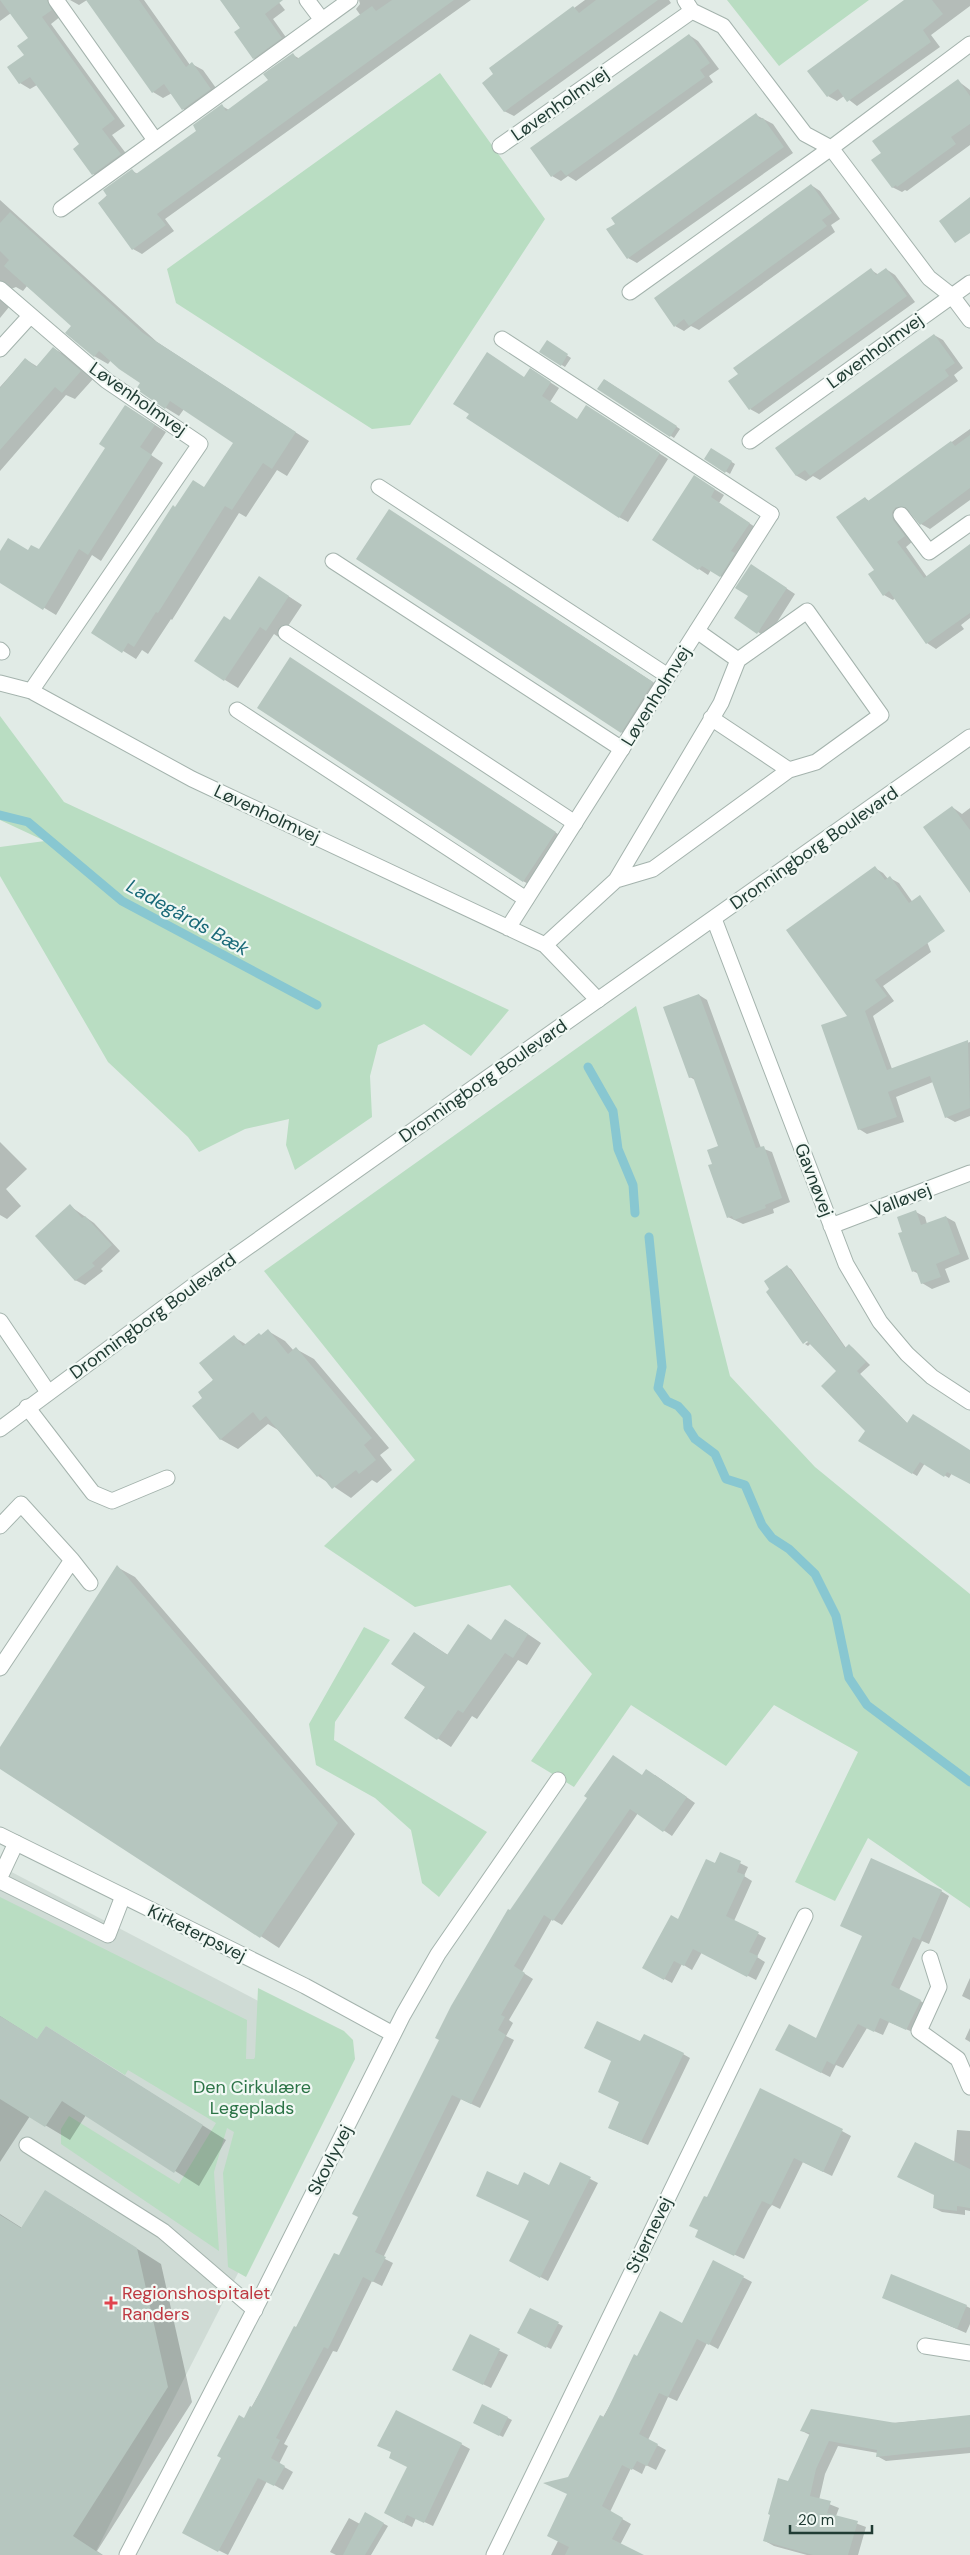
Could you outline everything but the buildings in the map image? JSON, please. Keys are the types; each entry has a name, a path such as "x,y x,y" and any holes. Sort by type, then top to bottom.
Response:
{"street":[{"path":"56,0 155,140"},
{"path":"307,0 322,20"},
{"path":"61,209 350,0"},
{"name":"Løvenholmvej","path":"500,146 689,5 724,26 805,134 831,148 930,278 952,296 970,320"},
{"path":"630,292 831,148 970,44"},
{"name":"Løvenholmvej","path":"750,440 970,283"},
{"name":"Løvenholmvej","path":"0,289 107,380 200,444 31,691"},
{"path":"0,349 30,316"},
{"name":"Løvenholmvej","path":"502,339 771,514 508,928"},
{"path":"379,487 668,676"},
{"path":"901,515 930,552 970,523"},
{"path":"333,561 622,749"},
{"path":"545,945 616,880 721,703 738,660 806,611 881,715 816,762 789,770 653,869 616,880"},
{"path":"697,631 738,660"},
{"path":"286,633 575,823"},
{"name":"Løvenholmvej","path":"0,683 31,691 192,780 545,945 598,1000"},
{"path":"237,710 526,899"},
{"path":"711,718 789,770"},
{"name":"Dronningborg Boulevard","path":"0,1430 27,1407 197,1283 970,737"},
{"name":"Gavnøvej","path":"714,919 846,1264 880,1322 907,1354 932,1377 970,1402"},
{"name":"Valløvej","path":"832,1226 970,1173"},
{"path":"0,1321 48,1392"},
{"path":"27,1407 93,1493 112,1501 167,1478"},
{"path":"0,1526 21,1504 90,1582"},
{"path":"0,1668 72,1560"},
{"name":"Skovlyvej","path":"127,2555 255,2310 393,2034 438,1954 558,1780"},
{"name":"Kirketerpsvej","path":"0,1835 296,1982 393,2034"},
{"path":"0,1877 16,1843"},
{"path":"0,1881 108,1935 123,1896"},
{"name":"Stjernevej","path":"494,2555 805,1916"},
{"path":"930,1958 939,1987 919,2031 958,2059 970,2087"},
{"path":"27,2145 163,2231 255,2310"},
{"path":"925,2346 970,2353"}],"shaded area":[{"name":"Regionshospitalet Randers","path":"0,1866 352,2050 94,2555 0,2555"}],"green space":[{"path":"727,0 869,0 779,66"},
{"path":"440,73 545,219 410,425 372,429 176,303 167,269"},
{"path":"0,716 64,802 509,1010 471,1056 424,1024 378,1045 370,1076 372,1117 295,1170 286,1145 289,1119 245,1129 199,1152 188,1137 108,1062 0,876 0,847 45,841 0,820"},
{"path":"636,1006 730,1376 815,1467 970,1594 970,1908 868,1838 835,1901 795,1882 858,1752 774,1705 726,1766 631,1705 574,1787 531,1761 592,1674 510,1585 415,1607 324,1546 415,1460 264,1271"},
{"path":"364,1627 390,1640 335,1722 334,1740 487,1832 439,1897 422,1883 411,1830 375,1798 316,1765 309,1724"},
{"name":"Den Cirkulære Legeplads","path":"0,1897 247,2020 246,2059 254,2059 255,2057 258,1988 344,2031 353,2040 355,2059 246,2277 228,2267 223,2173 234,2132 227,2128 214,2172 219,2251 61,2144 61,2129 69,2116 179,2184 216,2123 128,2070 125,2075 46,2026 37,2039 0,2016"}],"waterway":[{"name":"Ladegårds Bæk","path":"0,815 28,822 122,901 317,1005"},
{"name":"Ladegårds Bæk","path":"588,1067 613,1111 618,1149 633,1185 635,1213"},
{"name":"Ladegårds Bæk","path":"649,1237 662,1367 658,1388 667,1401 678,1406 687,1416 688,1428 695,1439 715,1454 726,1479 745,1485 762,1525 772,1538 789,1549 815,1574 836,1616 849,1678 867,1705 970,1782"}],"place":[{"name":"Regionshospitalet Randers","path":"111,2303"}]}
